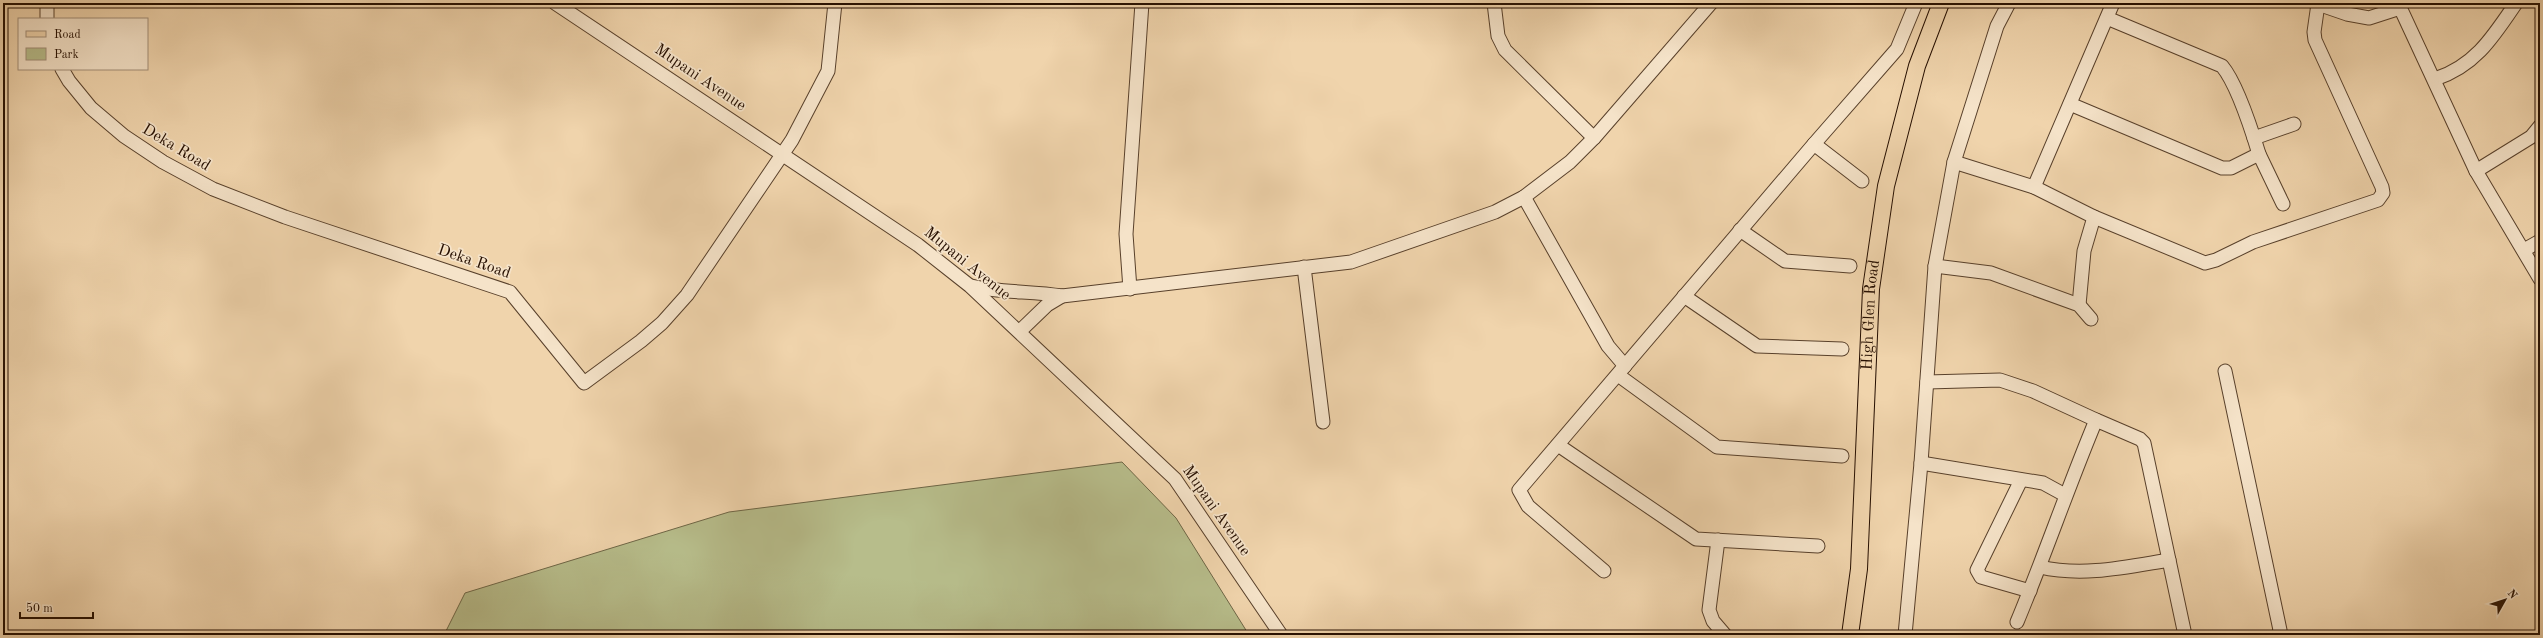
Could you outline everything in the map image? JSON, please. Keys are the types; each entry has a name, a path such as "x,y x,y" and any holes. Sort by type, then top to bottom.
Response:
{"main road":[{"name":"High Glen Road","path":"1850,635 1859,569 1873,274 1886,186 1917,66 1941,3"}],"street":[{"path":"47,3 47,18"},
{"name":"Mupani Avenue","path":"555,3 918,245 970,286 1020,331 1175,479 1281,635"},
{"path":"783,154 823,84 828,71 835,3"},
{"path":"1130,289 1126,234 1142,3"},
{"path":"1494,3 1498,36 1506,50 1594,138"},
{"path":"970,286 994,292 1039,292 1062,296 1130,289 1357,260 1495,212 1524,197 1570,162 1594,138 1711,3"},
{"path":"1604,570 1522,498 1519,490 1740,230 1897,49 1916,3"},
{"path":"1906,635 1921,463 1935,266 1954,162 1997,26 2009,3"},
{"path":"2034,187 2113,3"},
{"path":"2435,79 2453,73 2472,59 2498,31 2516,3"},
{"path":"1954,162 2034,187 2094,217 2205,263 2216,260 2253,242 2380,198 2383,193 2382,187 2315,40 2314,32 2317,4 2347,14 2369,18 2399,6 2435,79 2476,171 2540,279"},
{"path":"2107,18 2222,66 2229,77 2259,154 2283,204"},
{"name":"Deka Road","path":"63,70 69,82 91,108 124,136 163,162 213,190 285,217 510,292 584,383 641,341 662,323 687,295 783,154"},
{"path":"2070,104 2222,168 2231,168 2259,154"},
{"path":"2254,138 2294,124"},
{"path":"2476,171 2527,140 2540,126"},
{"path":"1814,144 1862,181"},
{"path":"1524,197 1621,370 1717,448 1842,456"},
{"path":"2079,305 2084,251 2094,217"},
{"path":"1740,230 1785,261 1850,266"},
{"path":"2524,250 2540,241"},
{"path":"1935,266 1991,273 2079,305 2091,319"},
{"path":"1304,267 1323,422"},
{"path":"1020,331 1046,305 1062,296"},
{"path":"1684,296 1757,346 1842,349"},
{"path":"2225,371 2280,630 2278,635"},
{"path":"1926,382 2000,380 2033,391 2140,439 2144,443 2185,635"},
{"path":"2017,622 2040,567 2065,495 2096,420"},
{"path":"1558,445 1696,539 1818,546"},
{"path":"1921,463 2052,486 2065,495"},
{"path":"2021,480 1977,570 1981,577 2030,591"},
{"path":"1718,540 1709,610 1713,621 1725,635"},
{"path":"2040,567 2055,571 2091,572 2169,560"}],"green space":[{"path":"1122,462 1176,518 1249,635 444,635 465,593 729,512"}]}
